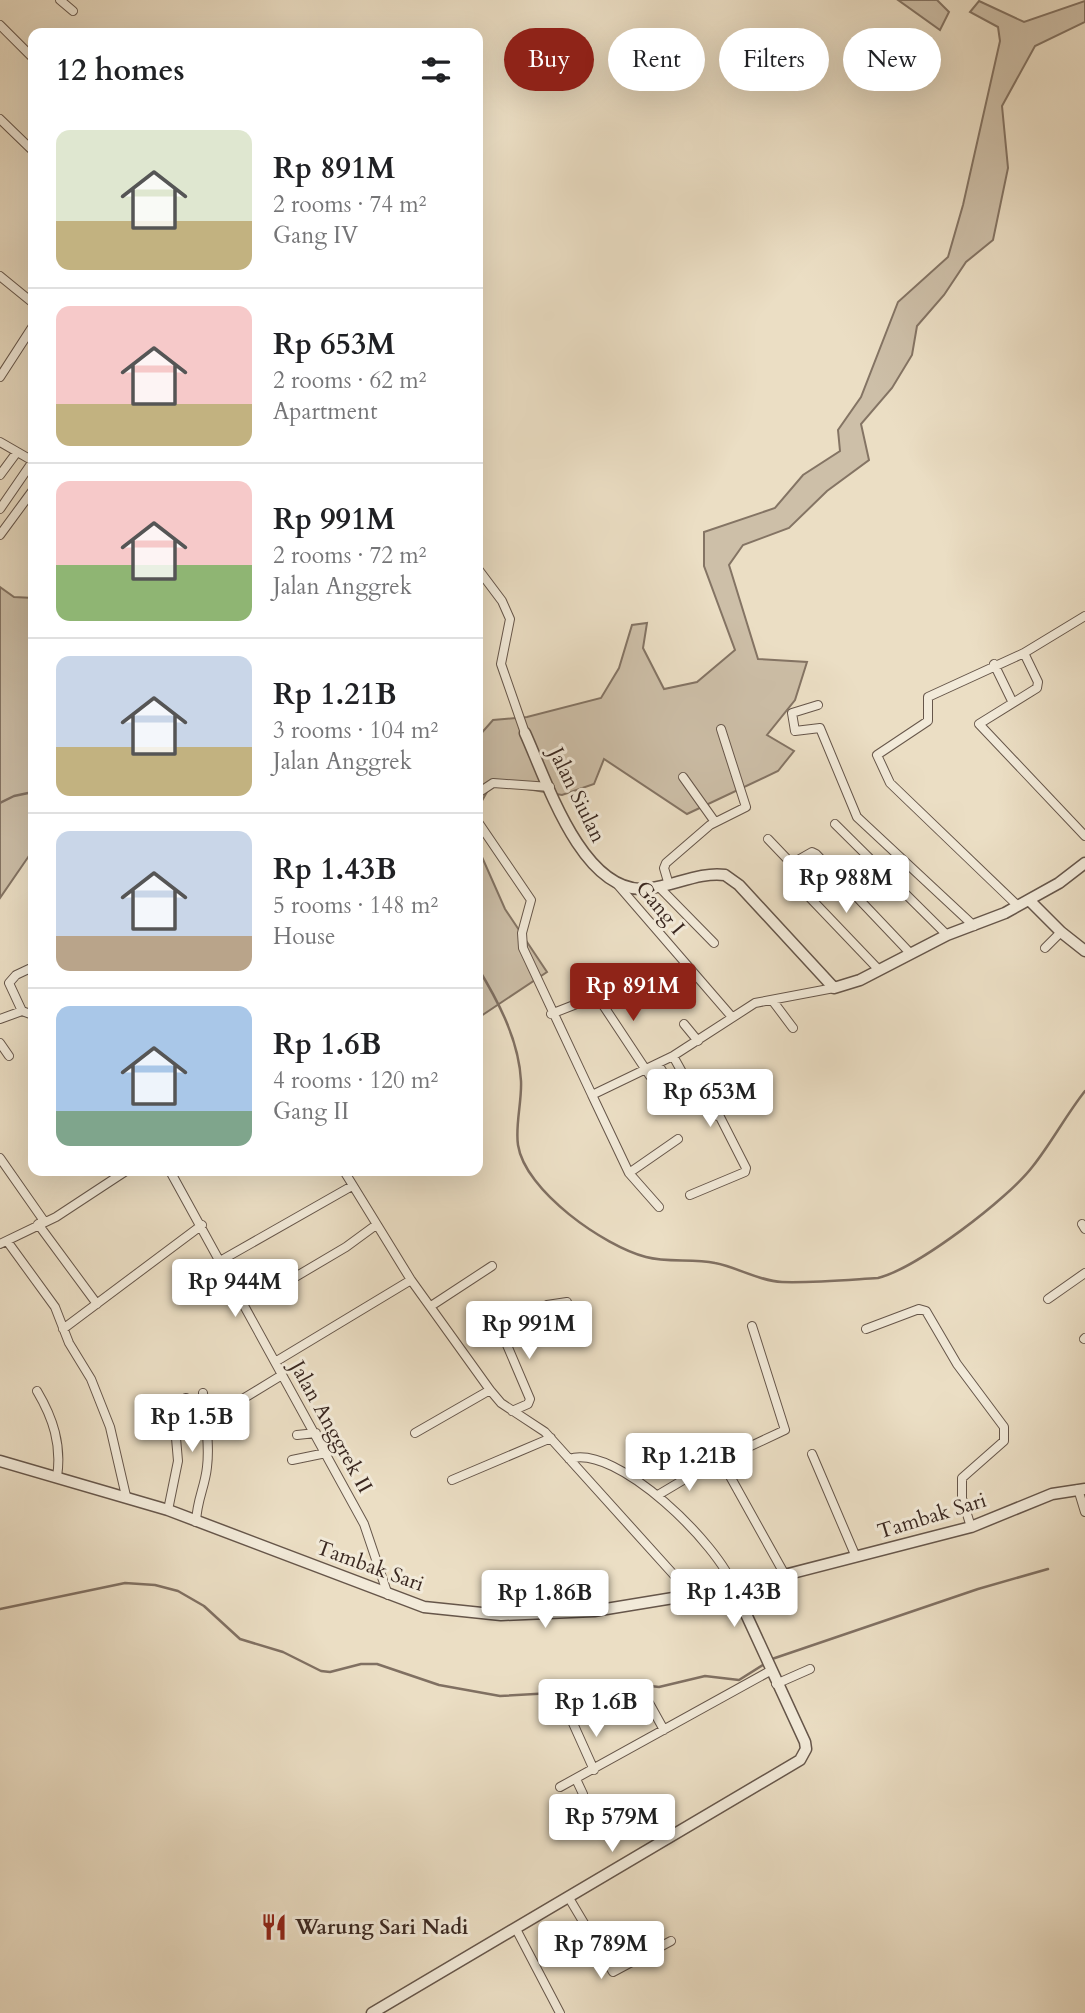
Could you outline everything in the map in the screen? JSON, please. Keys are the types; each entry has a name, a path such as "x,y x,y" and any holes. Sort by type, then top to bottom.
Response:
{"street":[{"path":"60,0 73,11"},
{"path":"0,25 28,53"},
{"path":"0,119 28,146"},
{"path":"0,276 28,299"},
{"path":"0,377 28,334"},
{"path":"0,442 28,458"},
{"path":"0,475 17,452"},
{"path":"0,509 28,468"},
{"path":"0,535 28,498"},
{"path":"483,576 502,601 510,619 501,664 525,733"},
{"path":"1018,906 890,783 877,758 880,751 928,721 928,697 994,664 1024,653 1085,616"},
{"path":"1024,653 1038,684 1013,703 981,720 979,725 1085,836"},
{"path":"994,664 1013,703"},
{"path":"818,705 792,713 795,732 820,728 857,817 974,926"},
{"path":"714,943 664,886 664,865 715,822 742,810 746,805 721,729"},
{"name":"Jalan Siulan","path":"525,733 583,854 617,884"},
{"path":"683,777 715,822"},
{"path":"483,790 493,783 550,787"},
{"path":"835,824 947,935"},
{"path":"483,829 531,900 531,908 522,933 523,948 551,1014 629,1173 659,1207"},
{"path":"768,839 789,861 798,860 812,852 816,854 911,954"},
{"path":"592,1096 649,1072 658,1063 698,1041 755,1003 834,988 879,970 947,935 1018,906 1059,883 1085,863"},
{"path":"617,884 640,889 720,874 732,879 834,988"},
{"path":"793,880 879,970"},
{"name":"Gang I","path":"617,884 732,1017"},
{"path":"1029,900 1061,932 1085,951"},
{"path":"1045,948 1061,932"},
{"path":"22,1011 9,983 16,975 28,969"},
{"path":"551,1014 597,996 649,1072"},
{"path":"772,1000 793,1028"},
{"path":"0,1019 22,1011 28,1013"},
{"path":"684,1024 698,1041"},
{"path":"0,1043 9,1056"},
{"path":"673,1056 703,1110 720,1117 746,1168 745,1172 690,1195"},
{"path":"658,1063 672,1087"},
{"path":"629,1173 678,1139"},
{"path":"0,1158 97,1304"},
{"path":"118,1176 56,1217 4,1243 55,1307 63,1329 100,1399 126,1496"},
{"name":"Jalan Anggrek II","path":"174,1176 364,1524 388,1595"},
{"path":"347,1176 411,1280 490,1390 512,1411 534,1423 551,1438 692,1595"},
{"path":"220,1261 352,1186"},
{"path":"63,1329 202,1225"},
{"path":"280,1286 346,1247 376,1225"},
{"path":"431,1306 492,1266"},
{"path":"1048,1299 1085,1273"},
{"path":"275,1362 411,1280"},
{"path":"512,1411 528,1404 530,1399 501,1331 547,1305 567,1302"},
{"path":"866,1329 919,1309 926,1311 957,1364 1004,1427 1004,1441 962,1478 962,1498 971,1527"},
{"path":"752,1325 785,1430 721,1460 785,1575"},
{"path":"241,1400 282,1375"},
{"path":"415,1433 490,1390"},
{"path":"37,1391 56,1433 60,1461 57,1476"},
{"path":"196,1522 197,1498 207,1471 209,1456 203,1393"},
{"path":"168,1510 177,1470 176,1438 189,1421 186,1398"},
{"path":"297,1435 316,1433"},
{"path":"452,1480 551,1438"},
{"path":"292,1460 326,1453"},
{"path":"812,1454 856,1557"},
{"path":"372,2013 800,1760 806,1749 726,1571 658,1495 607,1463 588,1456 569,1459"},
{"name":"Tambak Sari","path":"0,1461 168,1510 424,1607 501,1615 594,1611 734,1588 971,1527 1037,1499 1082,1489"},
{"path":"658,1495 705,1467"},
{"path":"1082,1489 1085,1512"},
{"path":"776,1684 810,1669"},
{"path":"560,1787 769,1670"},
{"path":"649,1703 664,1730"},
{"path":"572,1721 594,1770"},
{"path":"576,1779 583,1794"},
{"path":"569,1898 613,1972 671,1941"},
{"path":"516,1929 560,2013"}],"shaded area":[{"path":"898,0 937,0 949,12 941,28"},
{"path":"979,1 1024,22 1085,1 1085,22 1035,46 1002,106 1008,168 993,240 966,262 944,295 917,326 912,355 892,388 861,424 869,460 827,491 789,528 743,545 729,565 758,659 807,662 795,700 767,735 794,751 778,771 687,814 604,759 594,784 562,795 492,783 483,799 483,731 493,720 527,717 601,698 619,668 632,625 647,623 643,648 664,689 697,682 735,650 704,566 704,532 775,508 803,475 840,451 838,430 861,397 898,302 948,257 963,205 1000,41 998,27 970,12"},
{"path":"0,587 14,597 28,598 28,857 0,898"},
{"path":"483,859 505,909 547,972 483,1015"}],"waterway":[{"path":"0,803 28,793"},
{"path":"483,977 500,1007 516,1051 521,1081 517,1137 524,1163 551,1198 589,1229 629,1251 654,1259 715,1263 782,1282 878,1278 895,1272 961,1231 1021,1180 1085,1091"},
{"path":"772,1659 978,1589 1048,1569"},
{"path":"0,1609 125,1583 155,1585 178,1591 204,1606 240,1639 283,1652 321,1671 330,1672 361,1664 377,1664 439,1685 500,1696 588,1691 625,1683 659,1687 705,1676 739,1680 766,1663"}],"place":[{"name":"Warung Sari Nadi","path":"274,1927"}]}
